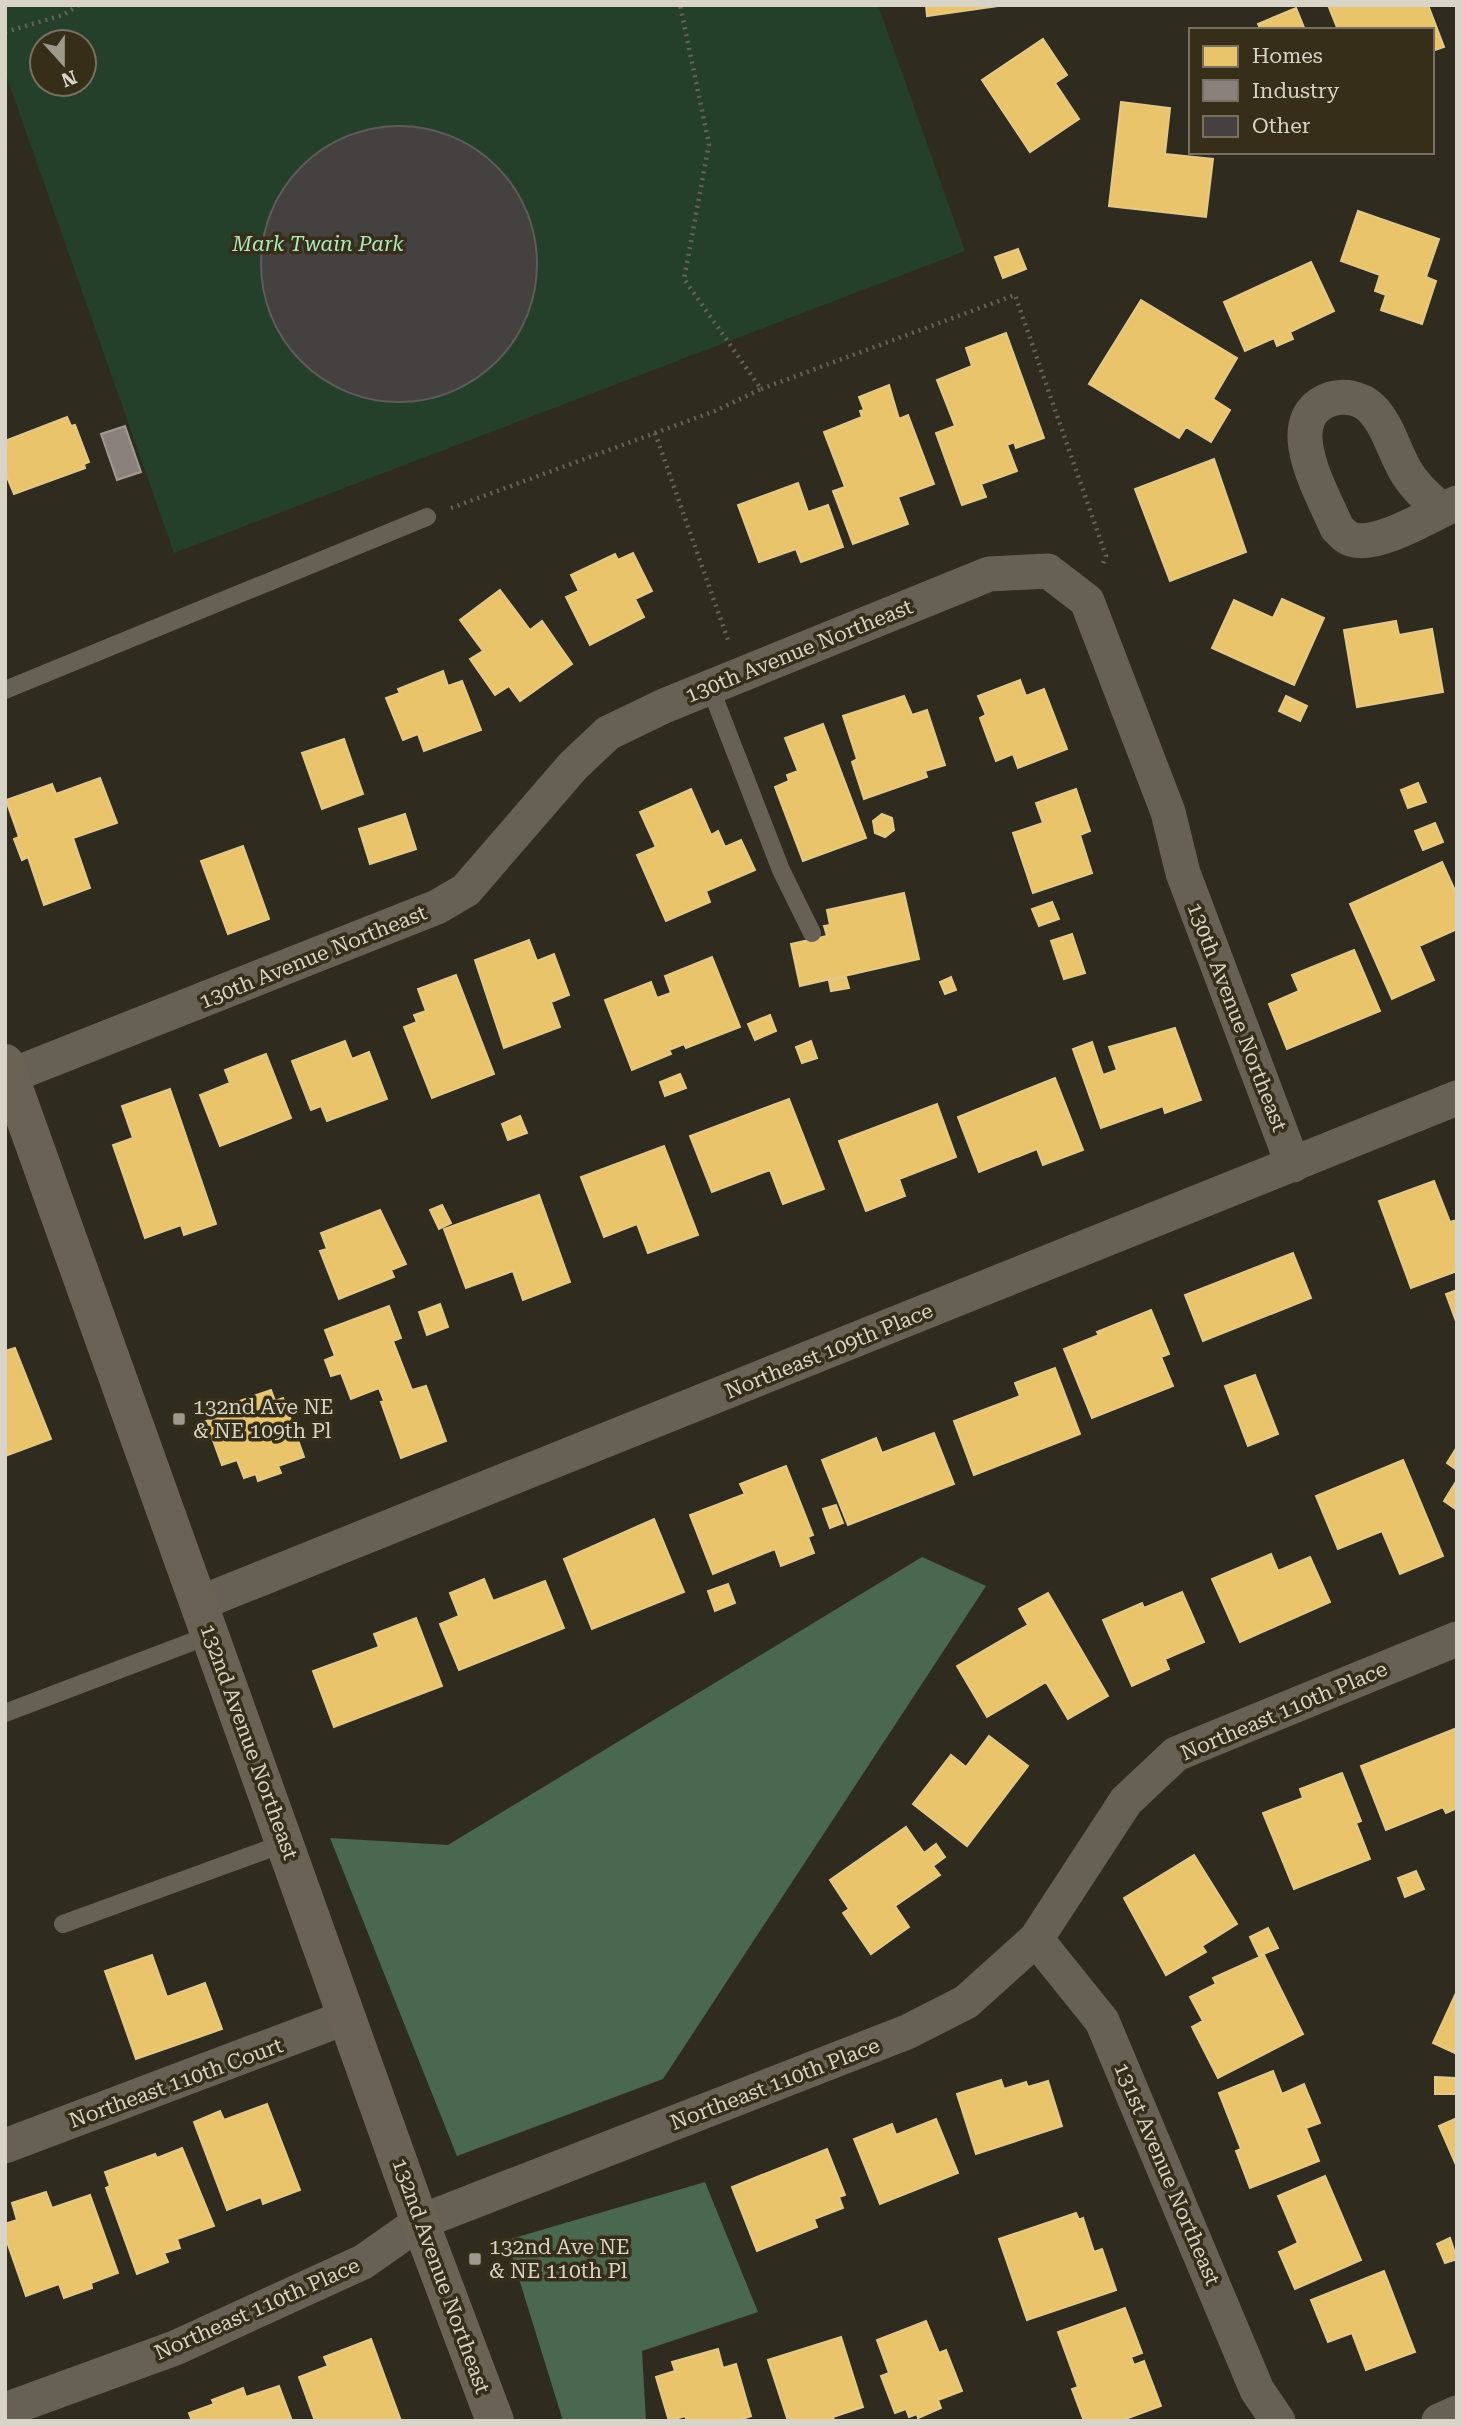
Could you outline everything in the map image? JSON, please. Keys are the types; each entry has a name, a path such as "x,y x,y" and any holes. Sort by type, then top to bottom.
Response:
{"street":[{"name":"130th Avenue Northeast","path":"8,1070 437,908 466,890 573,766 608,733 710,687 989,574 1048,571 1087,601 1168,812 1183,873 1293,1165"},
{"name":"132nd Avenue Northeast","path":"8,1070 420,2222 495,2421"},
{"name":"Northeast 109th Place","path":"205,1619 1457,1098"},
{"name":"Northeast 110th Place","path":"5,2410 187,2342 363,2262 420,2222 907,2032 965,2002 1036,1939 1126,1801 1176,1754 1457,1639"},
{"name":"131st Avenue Northeast","path":"1036,1939 1102,2021 1257,2390 1278,2421"},
{"name":"Northeast 110th Court","path":"5,2147 347,2017"},
{"path":"1439,2421 1457,2413"}],"lane":[{"path":"5,691 427,517"},
{"path":"710,687 781,870 812,933"},
{"name":"Northeast 109th Place","path":"5,1713 205,1619"},
{"path":"63,1924 285,1843"}],"path":[{"path":"5,32 63,15 79,5"},
{"path":"680,5 709,145 684,279 761,389"},
{"path":"427,517 715,411 761,389 1015,295 1106,556 1101,570"},
{"path":"655,433 728,640"}],"green space":[{"name":"Mark Twain Park","path":"5,5 878,5 965,251 174,553 5,72"},
{"path":"922,1557 986,1586 663,2079 457,2156 330,1838 448,1845"},
{"path":"705,2182 758,2312 642,2351 646,2421 563,2421 507,2240"}],"building: Homes":[{"path":"926,5 1005,5 927,16"},
{"path":"1328,5 1428,5 1444,47 1434,50 1434,28 1337,28"},
{"path":"1296,8 1304,28 1260,28 1258,24"},
{"path":"1043,39 1067,75 1055,83 1079,119 1030,152 982,80"},
{"path":"1121,102 1170,108 1165,154 1213,159 1206,217 1109,206"},
{"path":"1358,211 1439,239 1426,277 1436,281 1422,324 1381,310 1386,295 1375,291 1380,275 1341,261"},
{"path":"1018,249 1026,269 1003,278 995,257"},
{"path":"1311,262 1334,311 1290,332 1293,339 1277,346 1274,338 1245,351 1224,302"},
{"path":"1141,300 1237,358 1213,399 1230,410 1211,442 1186,427 1179,438 1089,384"},
{"path":"1006,333 1044,438 1016,448 1014,442 1007,445 1017,471 981,484 986,497 962,505 936,433 955,426 937,380 972,366 966,348"},
{"path":"889,385 899,419 908,415 934,484 898,497 908,524 853,544 833,491 845,487 824,432 862,417 860,411 864,410 859,397"},
{"path":"67,417 71,426 75,425 89,462 84,464 85,468 14,494 5,472 5,441"},
{"path":"1214,459 1246,552 1170,581 1135,489"},
{"path":"798,483 808,512 828,505 843,547 801,562 796,549 759,562 738,505"},
{"path":"633,553 652,591 635,599 644,617 590,645 566,597 579,591 571,575 615,554 618,560"},
{"path":"500,590 530,630 542,621 572,664 520,701 509,686 495,695 470,659 483,651 460,620"},
{"path":"1282,599 1324,618 1294,685 1212,648 1234,600 1273,618"},
{"path":"1396,621 1399,635 1432,629 1443,692 1357,707 1344,630"},
{"path":"443,671 448,686 462,681 481,730 424,751 418,734 403,740 386,698 400,693 398,689"},
{"path":"1020,680 1026,696 1044,689 1067,749 1018,768 1013,754 996,761 980,718 986,715 978,696"},
{"path":"904,696 912,715 927,710 945,765 925,771 927,777 864,799 852,762 857,759 843,716"},
{"path":"1286,696 1307,706 1300,721 1279,711"},
{"path":"823,724 866,838 803,861 775,787 789,781 787,775 798,771 785,738"},
{"path":"344,739 363,794 322,809 302,753"},
{"path":"100,778 117,823 73,838 90,888 44,905 28,857 22,860 14,839 19,837 6,800 52,784 56,794"},
{"path":"1418,783 1426,802 1408,808 1401,790"},
{"path":"691,789 711,835 718,831 725,847 741,840 755,870 706,891 710,902 666,921 637,855 656,847 640,812"},
{"path":"1076,789 1090,831 1080,835 1092,873 1033,893 1013,833 1043,823 1036,803"},
{"path":"405,814 416,849 370,864 359,829"},
{"path":"882,814 892,818 894,830 885,837 875,833 873,821"},
{"path":"1435,823 1443,842 1423,850 1415,831"},
{"path":"243,846 269,919 228,934 201,861"},
{"path":"1442,862 1457,895 1457,929 1419,946 1434,980 1392,999 1350,904"},
{"path":"904,893 919,959 800,986 791,944 827,936 824,926 830,925 827,910"},
{"path":"1052,902 1059,919 1039,926 1032,909"},
{"path":"1072,934 1085,973 1064,979 1051,941"},
{"path":"529,940 537,961 554,954 569,995 551,1002 560,1027 504,1048 475,960"},
{"path":"1354,950 1380,1011 1287,1049 1269,1004 1299,991 1292,975"},
{"path":"712,957 740,1027 686,1048 684,1044 669,1050 671,1054 632,1070 605,1000 651,982 657,998 671,993 665,976"},
{"path":"456,975 494,1074 432,1098 404,1027 417,1022 414,1015 426,1011 418,989"},
{"path":"846,977 849,988 831,991 829,981"},
{"path":"951,977 956,990 945,994 940,982"},
{"path":"770,1015 776,1031 755,1040 748,1024"},
{"path":"1175,1028 1201,1100 1165,1113 1163,1106 1101,1128 1073,1049 1092,1042 1103,1075 1117,1070 1109,1047"},
{"path":"345,1041 352,1059 369,1052 387,1099 327,1121 321,1106 311,1110 292,1061"},
{"path":"811,1041 817,1058 802,1063 796,1047"},
{"path":"266,1054 291,1118 220,1146 200,1095 230,1083 225,1070"},
{"path":"680,1074 686,1088 665,1096 660,1082"},
{"path":"1055,1078 1083,1150 1043,1165 1037,1149 979,1172 958,1117"},
{"path":"170,1089 216,1224 184,1235 181,1225 145,1238 113,1145 133,1138 122,1106"},
{"path":"789,1099 824,1189 783,1204 770,1170 712,1192 690,1136"},
{"path":"937,1104 956,1157 899,1179 905,1196 866,1211 839,1141"},
{"path":"520,1116 527,1133 508,1140 502,1124"},
{"path":"664,1146 698,1235 648,1253 637,1224 604,1237 581,1177"},
{"path":"1434,1181 1450,1222 1457,1220 1457,1271 1411,1288 1379,1201"},
{"path":"539,1195 570,1282 523,1300 513,1271 466,1288 444,1229"},
{"path":"442,1205 451,1223 439,1229 430,1210"},
{"path":"380,1210 406,1264 391,1270 394,1277 339,1299 320,1251 327,1249 321,1233"},
{"path":"1293,1253 1311,1298 1203,1341 1185,1295"},
{"path":"1457,1290 1457,1324 1446,1294"},
{"path":"440,1304 448,1327 427,1335 419,1312"},
{"path":"389,1306 401,1338 393,1341 412,1390 426,1386 446,1441 401,1458 381,1402 384,1401 379,1388 351,1399 341,1373 331,1376 325,1360 335,1356 325,1330"},
{"path":"1151,1310 1169,1354 1161,1357 1173,1386 1092,1418 1064,1349"},
{"path":"15,1348 51,1439 5,1456 5,1351"},
{"path":"1055,1368 1080,1434 974,1475 954,1421 1020,1396 1015,1383"},
{"path":"1255,1375 1278,1434 1248,1446 1225,1386"},
{"path":"271,1390 275,1401 283,1398 304,1457 278,1466 281,1473 258,1481 256,1474 244,1478 237,1460 222,1465 206,1421 225,1414 222,1407"},
{"path":"934,1433 954,1484 848,1525 822,1460 876,1438 882,1453"},
{"path":"1457,1447 1457,1470 1447,1463"},
{"path":"1403,1460 1443,1556 1400,1574 1382,1531 1338,1549 1316,1496"},
{"path":"786,1466 813,1535 808,1537 814,1553 781,1566 775,1549 713,1574 690,1515 745,1494 740,1484"},
{"path":"1457,1480 1457,1510 1444,1501"},
{"path":"836,1505 843,1523 830,1528 823,1509"},
{"path":"654,1519 684,1592 592,1629 564,1559"},
{"path":"1271,1554 1278,1571 1310,1557 1330,1602 1240,1642 1212,1579"},
{"path":"484,1579 493,1601 545,1581 564,1628 459,1670 440,1624 459,1616 450,1593"},
{"path":"728,1584 735,1603 715,1611 708,1591"},
{"path":"1182,1592 1204,1642 1165,1659 1169,1669 1132,1686 1103,1620 1142,1603 1144,1608"},
{"path":"1048,1593 1108,1696 1068,1719 1046,1682 987,1717 957,1666 1028,1625 1019,1609"},
{"path":"416,1618 442,1686 334,1727 313,1671 379,1647 374,1634"},
{"path":"1457,1728 1457,1808 1446,1813 1443,1807 1386,1830 1361,1766"},
{"path":"989,1736 1028,1766 967,1846 913,1804 951,1755 966,1767"},
{"path":"1342,1773 1361,1821 1356,1823 1370,1859 1294,1889 1263,1813 1303,1798 1300,1789"},
{"path":"906,1827 924,1853 936,1844 945,1857 933,1866 940,1875 895,1906 909,1927 871,1954 843,1913 849,1909 830,1880"},
{"path":"1194,1855 1237,1924 1202,1946 1206,1952 1166,1975 1124,1898"},
{"path":"1416,1871 1424,1889 1405,1897 1398,1878"},
{"path":"1268,1928 1278,1948 1259,1956 1250,1937"},
{"path":"152,1955 167,1997 205,1983 222,2029 136,2059 105,1971"},
{"path":"1264,1955 1303,2034 1218,2078 1192,2027 1203,2021 1190,1997 1216,1984 1213,1978"},
{"path":"1457,1991 1457,2054 1433,2043"},
{"path":"1273,2071 1282,2094 1304,2084 1320,2123 1306,2128 1319,2161 1250,2188 1236,2151 1241,2149 1219,2093"},
{"path":"1435,2077 1456,2078 1456,2094 1435,2094"},
{"path":"1001,2080 1004,2089 1026,2082 1028,2087 1048,2081 1062,2126 976,2154 957,2094"},
{"path":"267,2104 300,2190 263,2204 261,2197 227,2210 194,2122 220,2111 224,2120"},
{"path":"1457,2118 1457,2167 1439,2126"},
{"path":"936,2119 958,2173 880,2204 854,2139 892,2124 896,2135"},
{"path":"182,2148 214,2226 177,2239 180,2248 164,2253 168,2262 137,2274 106,2188 110,2186 105,2172 155,2154 157,2158"},
{"path":"827,2149 845,2195 839,2197 843,2208 814,2219 817,2227 757,2251 732,2187"},
{"path":"1325,2176 1361,2260 1295,2289 1279,2252 1298,2243 1278,2196"},
{"path":"46,2192 52,2208 90,2195 118,2273 91,2283 92,2288 64,2298 59,2284 26,2296 5,2236 5,2224 17,2220 12,2203"},
{"path":"1076,2213 1079,2220 1083,2218 1094,2252 1102,2249 1116,2290 1027,2320 999,2239"},
{"path":"1450,2238 1457,2259 1445,2263 1437,2244"},
{"path":"1384,2271 1415,2352 1366,2370 1352,2333 1328,2342 1311,2300"},
{"path":"1125,2308 1142,2353 1131,2357 1134,2365 1144,2361 1161,2406 1120,2421 1084,2421 1072,2389 1078,2387 1058,2332"},
{"path":"926,2321 939,2353 946,2350 962,2391 938,2400 941,2408 918,2418 917,2414 909,2417 906,2409 895,2413 881,2376 889,2373 877,2340"},
{"path":"841,2337 863,2407 833,2417 834,2421 788,2421 768,2360"},
{"path":"371,2339 401,2421 315,2421 299,2377 328,2366 324,2357"},
{"path":"718,2349 723,2368 736,2364 751,2416 736,2421 687,2421 685,2416 669,2421 656,2377 675,2371 672,2362"},
{"path":"279,2386 292,2421 192,2421 189,2413 214,2404 212,2400 243,2388 246,2397"}],"building: Industry":[{"path":"125,426 141,472 117,480 101,434"}],"building: Other":[{"path":"399,126 426,129 452,137 475,150 496,167 513,188 526,211 534,237 537,264 534,291 526,317 513,340 496,361 475,378 452,391 426,399 399,402 372,399 346,391 323,378 302,361 285,340 272,317 264,291 261,264 264,237 272,211 285,188 302,167 323,150 346,137 372,129"}],"place":[{"name":"132nd Ave NE & NE 109th Pl","path":"179,1419"},
{"name":"132nd Ave NE & NE 110th Pl","path":"475,2259"}]}
